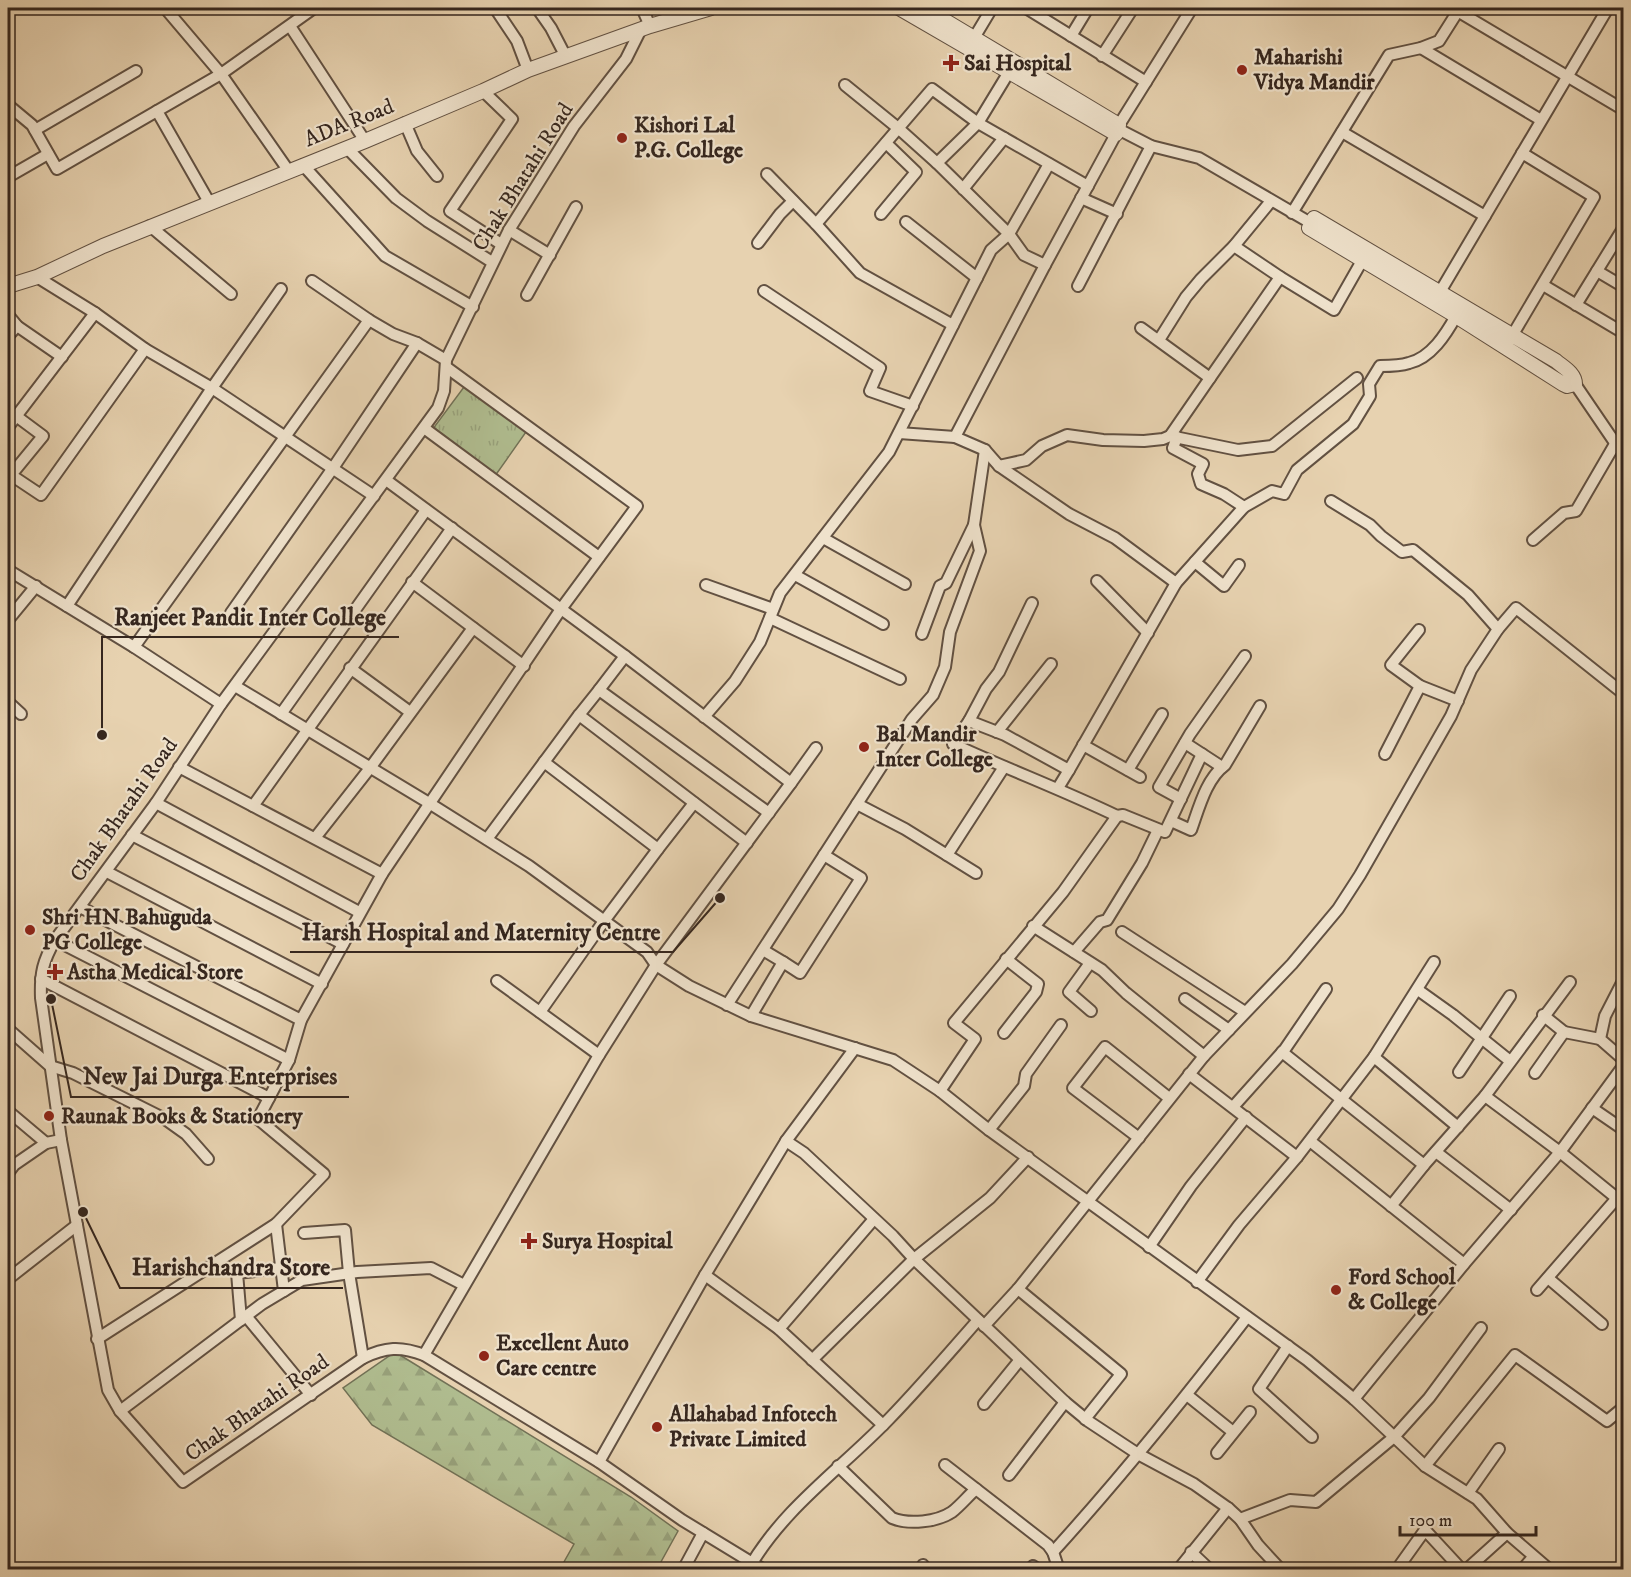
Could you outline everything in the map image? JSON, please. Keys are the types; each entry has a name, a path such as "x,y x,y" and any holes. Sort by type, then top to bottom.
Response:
{"street":[{"path":"165,8 221,74 288,170"},
{"path":"8,105 32,125 57,169 221,74 314,8"},
{"path":"495,8 517,41 528,69"},
{"path":"537,8 565,55"},
{"path":"642,8 645,29"},
{"name":"ADA Road","path":"8,286 37,278 103,246 365,141 483,91 528,69 706,8"},
{"path":"899,8 1151,146 1199,158 1509,341 1563,384 1567,386 1575,384 1623,456"},
{"path":"924,8 939,11 1012,68"},
{"path":"974,38 992,8"},
{"path":"1026,8 1146,82"},
{"path":"1071,36 1088,8"},
{"path":"1102,56 1133,8"},
{"path":"955,437 1118,129 1192,8"},
{"path":"1437,297 1608,8"},
{"path":"1292,213 1389,55 1421,48 1439,41 1455,9 1623,110"},
{"path":"290,26 365,141"},
{"name":"Chak Bhatahi Road","path":"645,29 626,59 574,126 501,244 446,363 444,391 438,408 221,704 156,803 55,940 44,961 40,979 41,998 62,1140 108,1390 120,1411 183,1482 363,1358 393,1347 411,1349 600,1462 750,1566 764,1569"},
{"path":"1421,48 1541,120"},
{"path":"937,163 978,123 1012,68"},
{"path":"35,130 136,71"},
{"path":"845,85 937,163 1009,234 1024,255 1045,265"},
{"path":"816,224 932,89 978,123 1088,186"},
{"path":"483,91 512,119 450,211 501,244"},
{"path":"157,111 209,202"},
{"path":"405,123 417,151 437,176"},
{"path":"1342,132 1485,216"},
{"path":"963,189 1004,138"},
{"path":"881,214 916,172 886,143"},
{"path":"1078,286 1151,146"},
{"path":"347,148 396,198 427,221 492,262"},
{"path":"1509,341 1594,197 1522,153"},
{"path":"8,177 48,154"},
{"path":"704,717 735,681 760,642 780,593 889,452 991,250 1009,234 1049,164"},
{"path":"303,165 385,255 473,307"},
{"path":"767,174 860,273 953,326"},
{"path":"1081,198 1117,214"},
{"path":"758,243 793,201"},
{"path":"1159,340 1186,297 1234,246 1271,201"},
{"path":"527,295 576,207"},
{"path":"906,222 977,278"},
{"path":"1310,223 1363,259 1437,297 1456,316 1509,341"},
{"path":"150,226 231,294"},
{"path":"1576,305 1623,227"},
{"path":"509,230 550,255"},
{"path":"1234,246 1334,310 1363,259"},
{"path":"1597,271 1623,287"},
{"path":"1244,507 1224,494 1201,484 1198,474 1203,464 1173,448 1173,436 1280,277"},
{"path":"37,278 95,313 145,349 212,388 374,496"},
{"path":"97,1338 276,1224 324,1174 258,1119 289,1059 301,1020 382,874 561,609 637,506 446,363 417,343 393,334 369,320 312,281"},
{"path":"1543,285 1622,332"},
{"path":"67,606 281,289"},
{"path":"764,291 880,368 870,391 913,406"},
{"path":"8,427 11,413 62,357 95,313"},
{"path":"8,315 17,326 62,357"},
{"path":"1058,788 1176,583 1244,507 1272,491 1284,494 1297,470 1353,424 1370,396 1370,384 1380,366 1411,363 1427,353 1444,336 1456,316"},
{"path":"134,647 287,438 369,320"},
{"path":"8,336 17,326"},
{"path":"1141,328 1210,378"},
{"path":"231,613 417,343"},
{"path":"11,413 43,436 11,475 41,495 145,349"},
{"path":"999,466 1026,460 1042,446 1067,435 1085,439 1144,441 1173,436 1238,450 1272,446 1357,378"},
{"path":"424,428 599,557"},
{"path":"899,433 955,437 985,450 999,466 1069,514 1114,538 1176,583"},
{"path":"1533,540 1564,513 1576,511 1615,444"},
{"path":"922,634 940,586 946,583 974,525 985,450"},
{"path":"386,480 625,656 791,783"},
{"path":"1330,501 1370,525 1402,552 1413,550 1468,595 1498,629"},
{"path":"281,714 426,510"},
{"path":"727,1005 912,719 933,695 945,667 950,633 980,551 974,525"},
{"path":"254,806 350,668 452,528"},
{"path":"823,537 906,584"},
{"path":"1195,562 1224,586 1239,565"},
{"path":"8,570 134,647 221,704"},
{"path":"795,574 883,624"},
{"path":"1097,581 1148,633"},
{"path":"412,582 524,666"},
{"path":"706,585 771,614 900,679"},
{"path":"8,620 36,586"},
{"path":"1032,603 999,672 986,689 969,721 953,744 1058,788 1117,816 1122,815 1165,832 1202,754"},
{"path":"750,1566 788,1517 838,1466 883,1425 981,1323 1018,1290 1204,1056 1292,964 1338,909 1446,726 1471,670 1498,629 1516,608 1623,694"},
{"path":"315,838 370,768 472,628"},
{"path":"1419,630 1390,665 1420,686 1458,701"},
{"path":"487,839 625,656"},
{"path":"1181,799 1159,787 1185,742 1245,656"},
{"path":"997,732 1051,664"},
{"path":"350,668 410,712"},
{"path":"235,686 529,866 647,952 656,965 688,986 751,1016 893,1060 940,1091 989,1130 1288,1346 1354,1399 1425,1466 1477,1499 1507,1533 1550,1569"},
{"path":"1385,754 1420,686"},
{"path":"599,690 769,813"},
{"path":"8,702 21,714"},
{"path":"1171,821 1191,830 1217,770 1222,766 1260,706"},
{"path":"1128,770 1162,714"},
{"path":"579,716 747,843"},
{"path":"969,721 997,732 1068,770"},
{"path":"1185,742 1222,766"},
{"path":"1083,745 1140,777"},
{"path":"424,1355 599,1054 656,965 816,748"},
{"path":"544,762 657,849"},
{"path":"179,767 382,874"},
{"path":"947,855 1004,767"},
{"path":"540,1012 604,921 694,802"},
{"path":"156,803 359,912"},
{"path":"857,804 905,829 976,873"},
{"path":"940,1091 975,1039 954,1023 1063,892 1117,816"},
{"path":"1074,952 1100,922 1107,920 1142,863 1158,830"},
{"path":"132,835 343,944"},
{"path":"763,950 800,973 861,878 824,855"},
{"path":"107,872 322,984"},
{"path":"80,907 301,1020"},
{"path":"1033,926 1102,970 1126,993 1204,1056"},
{"path":"1122,932 1245,1012"},
{"path":"55,940 289,1059"},
{"path":"1004,1033 1036,992 1038,984 1006,959"},
{"path":"751,1016 783,962"},
{"path":"1197,1282 1239,1225 1310,1141 1374,1057 1434,962"},
{"path":"1090,963 1069,992 1091,1011"},
{"path":"40,979 269,1098"},
{"path":"1600,1039 1605,1016 1623,979"},
{"path":"497,981 599,1054"},
{"path":"1391,1206 1485,1096 1543,1015 1570,982"},
{"path":"1233,1107 1282,1052 1326,989"},
{"path":"1418,990 1510,1060"},
{"path":"1459,1072 1510,996"},
{"path":"1185,999 1228,1030"},
{"path":"1543,1015 1564,1032 1600,1039 1623,1060"},
{"path":"989,1130 1024,1086 1026,1074 1061,1025"},
{"path":"8,1029 50,1066 73,1073 165,1119 186,1134 208,1159"},
{"path":"1535,1073 1564,1032"},
{"path":"1139,1138 1073,1088 1105,1047 1169,1098"},
{"path":"600,1462 705,1275 786,1142 855,1048"},
{"path":"1282,1052 1424,1165"},
{"path":"1374,1057 1458,1127"},
{"path":"1354,1399 1464,1264 1560,1152 1623,1065"},
{"path":"1189,1074 1297,1156"},
{"path":"1485,1096 1560,1152 1620,1201 1537,1290"},
{"path":"1592,1108 1623,1130"},
{"path":"8,1111 46,1143"},
{"path":"1149,1247 1191,1186 1246,1117"},
{"path":"8,1173 46,1143 62,1140"},
{"path":"1310,1141 1464,1264"},
{"path":"786,1142 804,1152 893,1236 1019,1361 1065,1402 1085,1419 1138,1454 1194,1484 1228,1508 1240,1519 1258,1545 1281,1569"},
{"path":"1436,1152 1511,1210"},
{"path":"812,1360 914,1259 990,1198 1028,1157"},
{"path":"779,1329 874,1219"},
{"path":"276,1224 284,1291"},
{"path":"8,1279 77,1225"},
{"path":"304,1233 345,1230 349,1273 363,1358"},
{"path":"281,1268 237,1274 243,1318 311,1395"},
{"path":"120,1411 243,1318 302,1280 349,1273 431,1268 464,1285"},
{"path":"705,1275 779,1329 883,1425"},
{"path":"1548,1278 1602,1324"},
{"path":"1018,1290 1121,1374 1085,1419"},
{"path":"1046,1569 1056,1561 1247,1317"},
{"path":"1240,1519 1290,1500 1316,1502 1394,1437 1429,1398 1481,1328"},
{"path":"1288,1346 1259,1389 1312,1437"},
{"path":"1425,1466 1515,1355 1606,1421 1623,1407"},
{"path":"984,1404 1019,1361"},
{"path":"1187,1395 1233,1432"},
{"path":"1009,1475 1065,1402"},
{"path":"1217,1453 1250,1412"},
{"path":"1468,1493 1499,1449"},
{"path":"945,1465 1040,1538 1056,1561"},
{"path":"838,1466 892,1518 901,1521 918,1521 945,1516 976,1489"},
{"path":"1178,1569 1228,1508"},
{"path":"1400,1569 1400,1565 1425,1530 1464,1569 1507,1533"},
{"path":"683,1569 703,1533"},
{"path":"1191,1552 1210,1569"},
{"path":"1522,1569 1533,1557"},
{"path":"1030,1569 1033,1566 1039,1569"}],"green space":[{"path":"464,387 526,432 495,476 432,430"},
{"path":"395,1352 631,1497 678,1531 657,1569 560,1569 574,1544 372,1425 343,1388"}],"place":[{"name":"Sai Hospital","path":"951,63"},
{"name":"Maharishi Vidya Mandir","path":"1242,70"},
{"name":"Kishori Lal P.G. College","path":"622,138"},
{"name":"Ranjeet Pandit Inter College","path":"102,735"},
{"name":"Bal Mandir Inter College","path":"864,747"},
{"name":"Harsh Hospital and Maternity Centre","path":"720,898"},
{"name":"Shri HN Bahuguda PG College","path":"30,930"},
{"name":"Astha Medical Store","path":"55,972"},
{"name":"New Jai Durga Enterprises","path":"51,999"},
{"name":"Raunak Books & Stationery","path":"49,1116"},
{"name":"Harishchandra Store","path":"83,1212"},
{"name":"Surya Hospital","path":"529,1241"},
{"name":"Ford School & College","path":"1336,1290"},
{"name":"Excellent Auto Care centre","path":"484,1356"},
{"name":"Allahabad Infotech Private Limited","path":"657,1427"}]}
